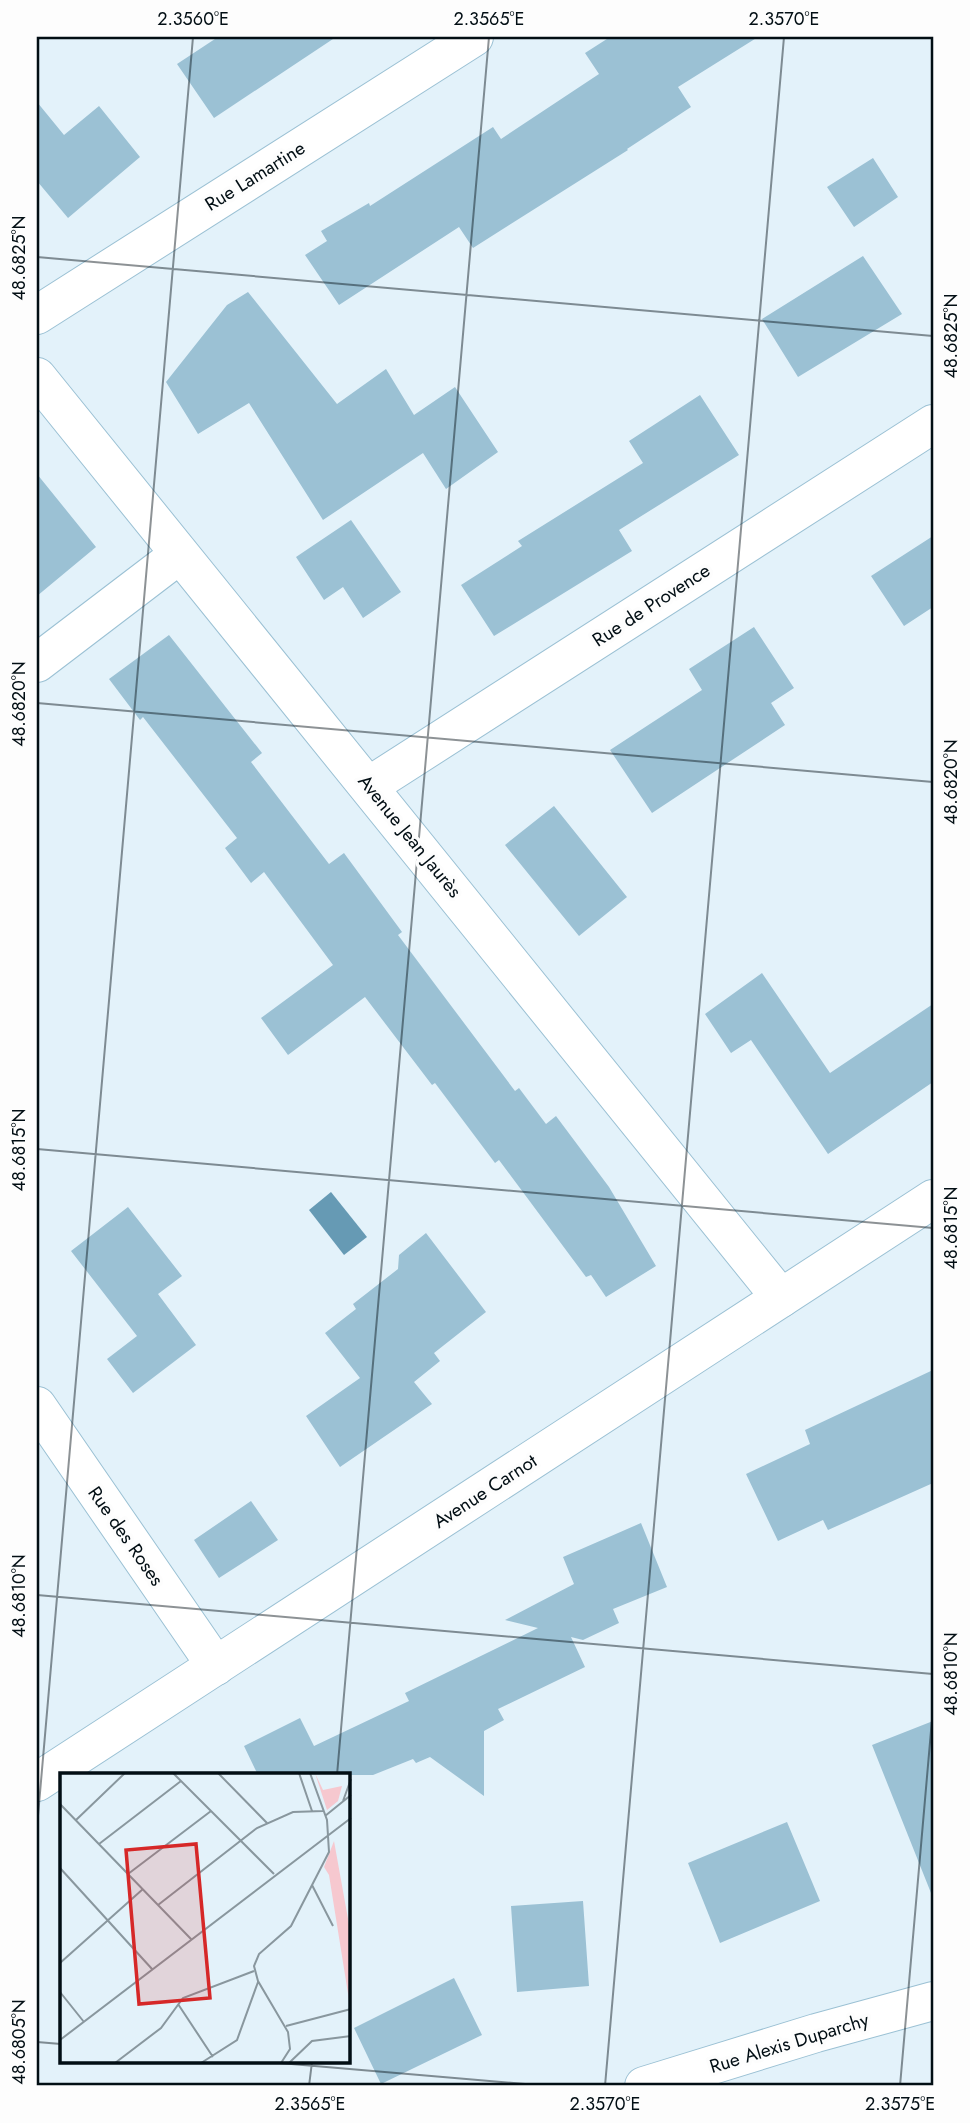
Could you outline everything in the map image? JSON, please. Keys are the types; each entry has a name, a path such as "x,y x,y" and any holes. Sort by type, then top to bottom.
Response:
{"street":[{"name":"Rue Lamartine","path":"37,315 474,37"},
{"name":"Avenue Jean Jaurès","path":"37,377 781,1298"},
{"name":"Rue de Provence","path":"369,786 933,424"},
{"path":"37,663 180,554"},
{"name":"Avenue Carnot","path":"37,1782 933,1199"},
{"name":"Rue des Roses","path":"37,1406 216,1667"},
{"name":"Rue Alexis Duparchy","path":"644,2086 816,2033 933,2001"}],"water":[{"path":"331,1192 367,1237 344,1255 309,1210"}],"building":[{"path":"218,37 336,37 214,118 177,64"},
{"path":"610,37 758,37 678,87 691,107 628,150 473,248 459,227 339,305 305,255 327,241 321,231 369,203 370,206 493,127 501,139 599,74 585,53"},
{"path":"37,102 64,135 99,106 140,157 68,218 37,181"},
{"path":"873,158 898,197 854,227 827,187"},
{"path":"863,256 902,314 798,377 762,319"},
{"path":"248,292 337,404 386,369 414,415 455,387 498,452 446,489 423,453 323,520 249,403 198,434 166,382 227,305"},
{"path":"700,395 739,455 619,530 632,551 494,636 461,585 522,546 518,541 643,463 629,441"},
{"path":"37,474 96,547 37,596"},
{"path":"351,520 401,592 363,618 343,587 324,600 296,557"},
{"path":"933,536 933,607 904,626 871,576"},
{"path":"754,627 794,688 771,703 785,725 652,813 610,750 702,690 689,669"},
{"path":"169,635 262,753 251,762 329,864 344,853 402,932 398,935 515,1091 519,1088 546,1124 556,1116 609,1187 656,1266 606,1297 591,1275 586,1277 499,1160 495,1163 365,997 288,1055 261,1018 333,965 264,872 251,883 225,848 237,838 143,717 140,720 109,679"},
{"path":"554,806 627,897 579,936 505,845"},
{"path":"762,973 830,1073 933,1004 933,1082 828,1154 751,1040 731,1053 705,1014"},
{"path":"128,1207 182,1276 158,1294 196,1345 133,1393 107,1359 137,1336 71,1251"},
{"path":"426,1233 486,1312 434,1353 440,1361 414,1382 432,1404 340,1467 306,1416 360,1378 325,1333 356,1309 353,1304 398,1269 399,1255"},
{"path":"933,1370 933,1483 828,1530 823,1520 778,1541 746,1474 810,1444 805,1430"},
{"path":"251,1501 278,1540 219,1578 194,1540"},
{"path":"641,1523 667,1587 613,1609 619,1623 583,1640 571,1637 585,1667 498,1709 504,1720 484,1731 484,1796 430,1757 416,1763 413,1759 373,1775 257,1773 244,1746 300,1718 314,1746 409,1701 405,1693 538,1628 505,1620 574,1584 563,1557"},
{"path":"933,1721 933,1893 931,1893 872,1745"},
{"path":"787,1822 820,1901 720,1943 688,1863"},
{"path":"583,1901 589,1986 517,1992 511,1906"},
{"path":"454,1978 482,2035 381,2084 354,2028"}]}
